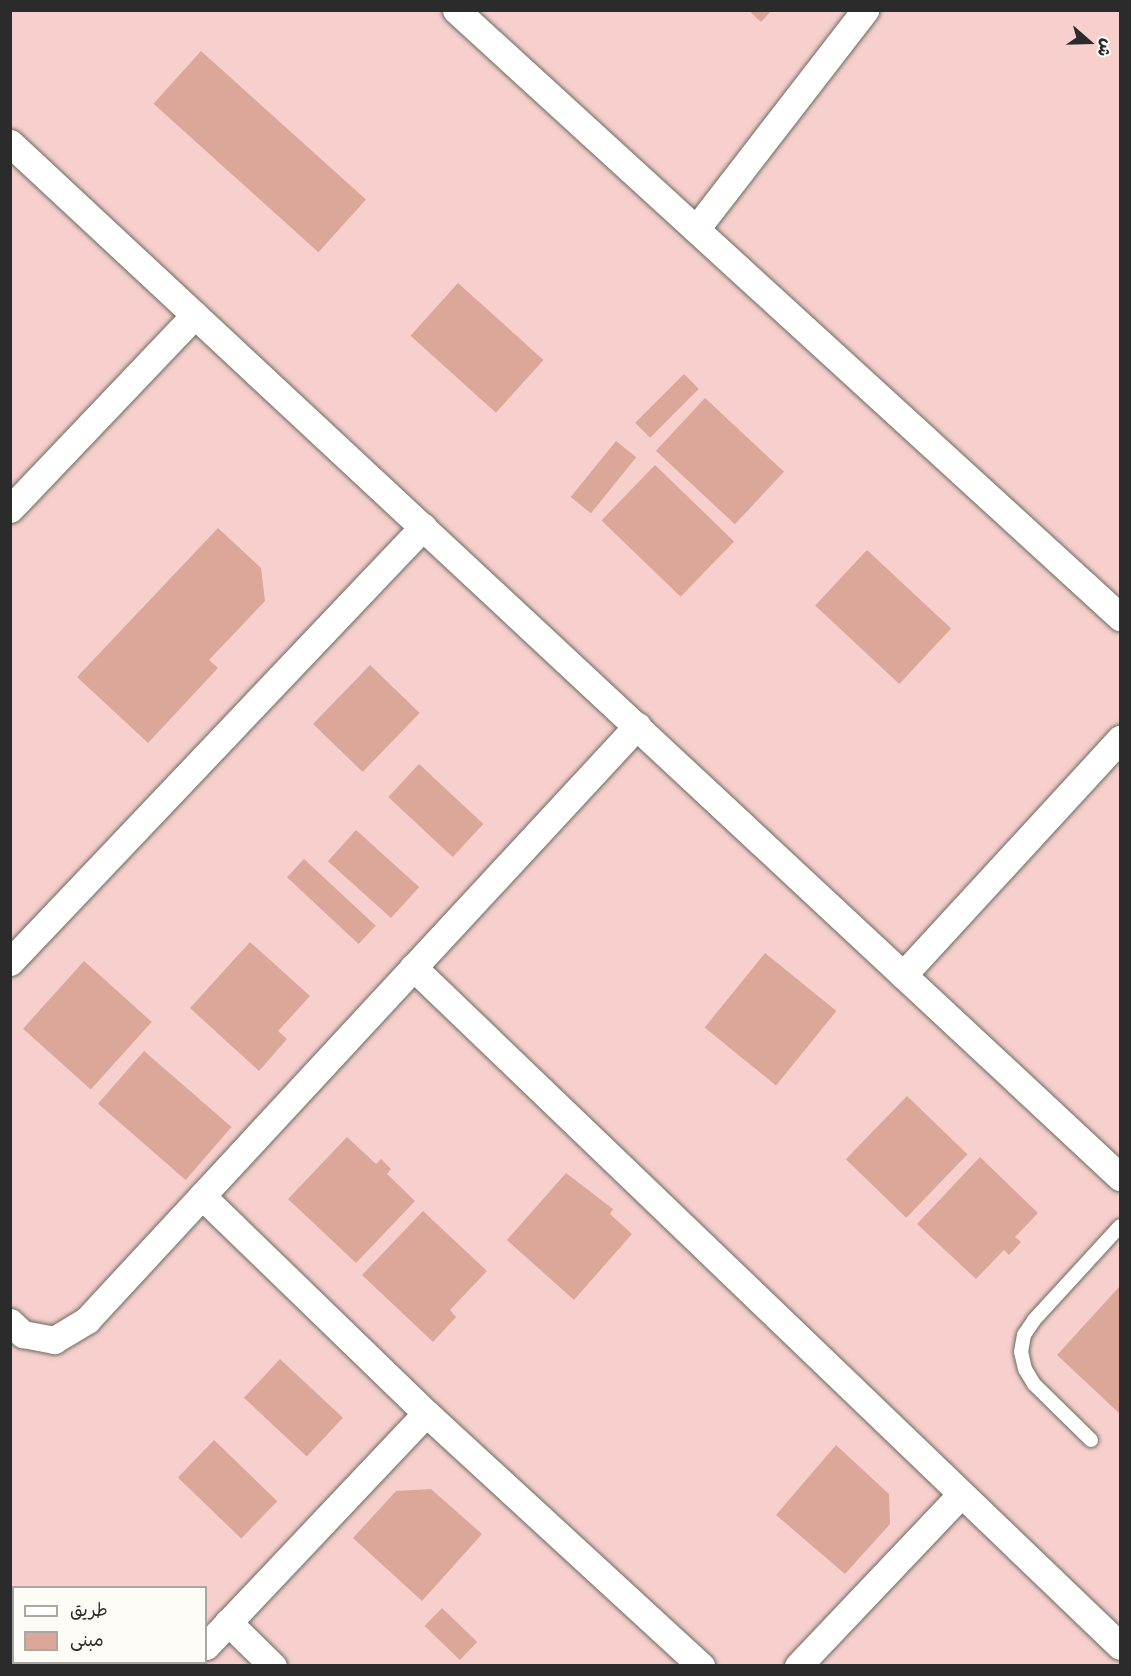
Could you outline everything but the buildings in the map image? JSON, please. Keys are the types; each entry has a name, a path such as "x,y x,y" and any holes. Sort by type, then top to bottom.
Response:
{"street":[{"path":"456,10 1120,617"},
{"path":"696,229 865,10"},
{"path":"10,143 1120,1177"},
{"path":"10,508 195,315"},
{"path":"10,962 423,527"},
{"path":"10,1322 23,1334 54,1340 87,1320 637,726"},
{"path":"903,975 1120,739"},
{"path":"413,967 1120,1646"},
{"path":"202,1196 426,1413 701,1665"},
{"path":"207,1646 426,1413"},
{"path":"798,1665 961,1494"},
{"path":"228,1622 273,1665"}],"lane":[{"path":"1091,1440 1034,1384 1025,1369 1021,1352 1024,1335 1034,1320 1120,1226"}],"shaded area":[{"path":"11,11 1120,11 1120,1665 11,1666"}]}
